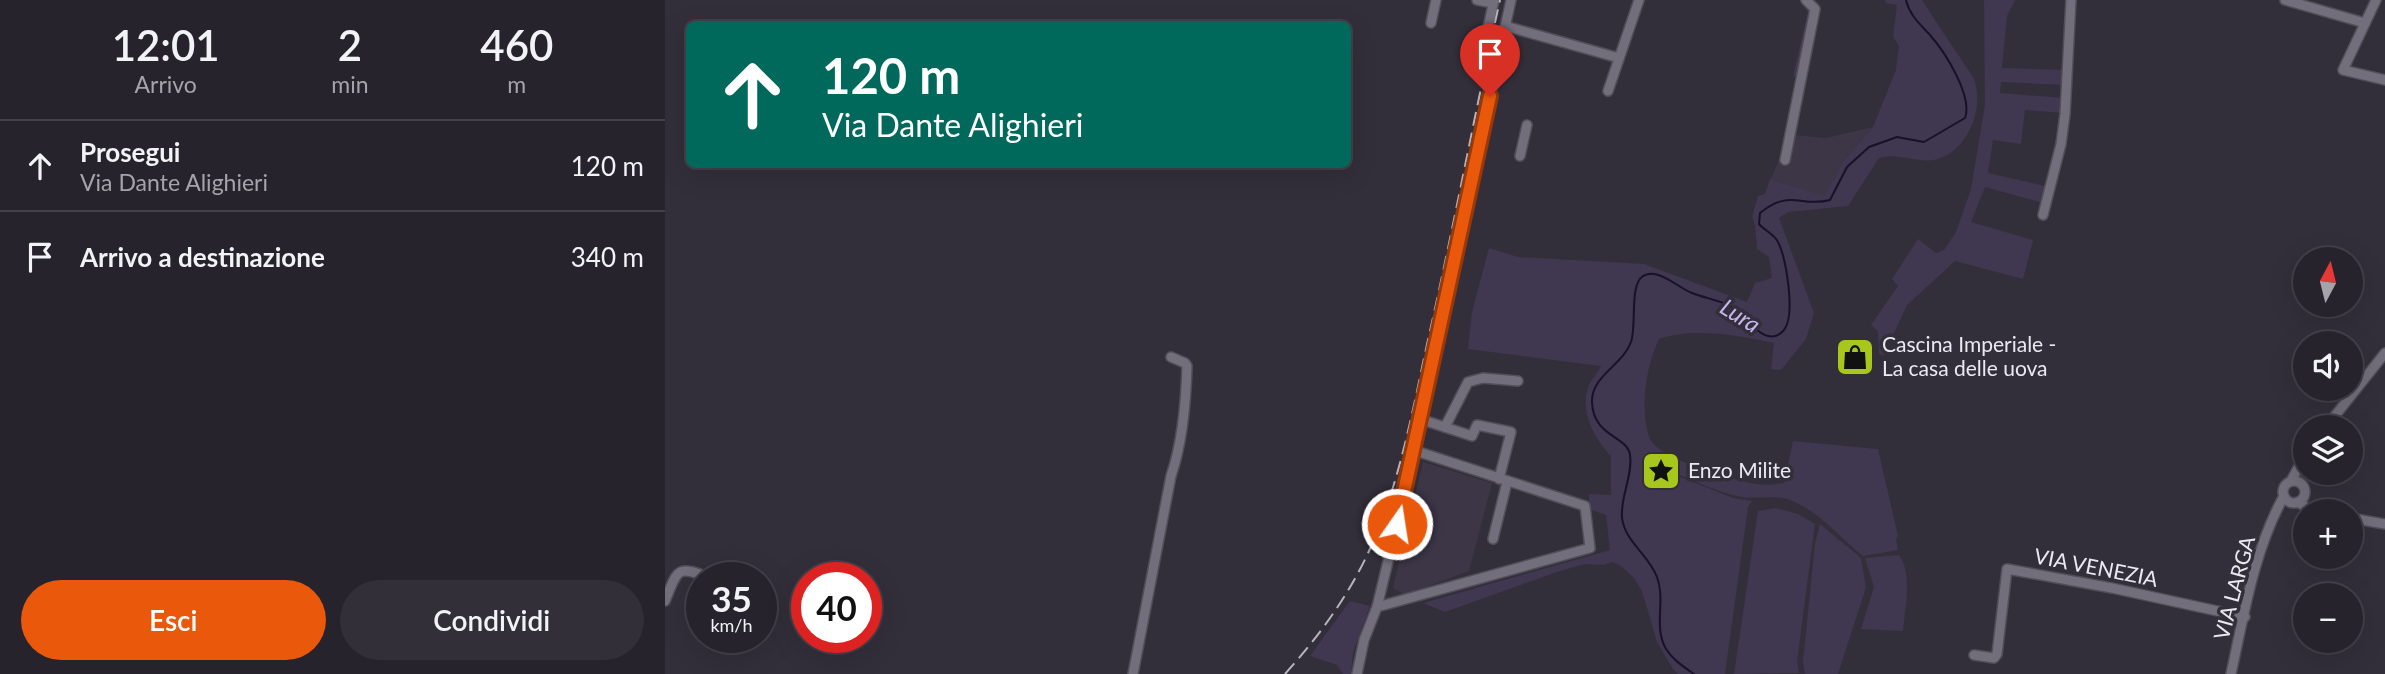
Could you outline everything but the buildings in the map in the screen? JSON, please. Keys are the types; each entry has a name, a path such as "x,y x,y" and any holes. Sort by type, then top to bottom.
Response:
{"street":[{"path":"1431,23 1436,0"},
{"path":"1477,0 1493,2 1482,55"},
{"path":"1358,670 1364,640 1377,607 1421,416 1511,0"},
{"path":"1608,91 1639,0"},
{"path":"1785,160 1815,9 1806,0"},
{"path":"2043,215 2064,124 2071,0"},
{"path":"2285,0 2365,23"},
{"path":"2376,0 2343,70 2385,80"},
{"path":"1505,26 1619,58"},
{"path":"1520,156 1527,125"},
{"path":"2336,415 2385,353"},
{"path":"1133,674 1186,399 1187,366 1171,357"},
{"path":"1445,427 1468,382 1483,378 1518,381"},
{"path":"1421,416 1472,436 1477,425 1511,432 1493,539"},
{"path":"1377,607 1590,548 1585,506 1413,450"},
{"path":"2293,477 2284,488 2299,499"},
{"path":"2291,481 2298,482 2296,496"},
{"path":"2296,496 2299,485"},
{"name":"VIA LARGA","path":"2231,674 2256,565 2275,512 2296,496"},
{"path":"2363,520 2385,524"},
{"name":"VIA VENEZIA","path":"1974,655 1994,658 1997,654 2007,569 2112,588 2245,617"},
{"path":"665,601 676,574 686,570"}],"shaded area":[{"path":"1885,0 1922,0 1973,76 1977,104 1967,136 1952,152 1935,160 1895,156 1879,158 1848,206 1788,212 1779,218 1814,313 1806,339 1781,370 1771,369 1774,343 1746,337 1701,333 1672,335 1659,339 1648,375 1645,415 1650,439 1667,454 1716,474 1764,485 1784,483 1793,441 1878,449 1898,536 1898,550 1863,556 1820,518 1790,500 1736,496 1670,471 1661,474 1654,466 1648,464 1644,468 1652,466 1660,476 1670,473 1733,498 1752,501 1748,507 1725,674 1678,674 1673,669 1657,642 1642,591 1634,578 1613,562 1603,565 1584,564 1557,572 1445,612 1423,603 1610,550 1606,515 1589,509 1589,494 1611,495 1611,456 1590,424 1586,405 1589,385 1601,366 1468,349 1472,312 1489,248 1518,257 1644,264 1747,302 1755,283 1772,278 1769,257 1757,249 1752,217 1758,196 1765,194 1770,179 1825,196 1843,161 1873,127 1896,70 1899,46 1893,37 1897,5 1886,3"},
{"path":"1984,0 2015,0 2007,16 2002,68 2065,70 2065,85 2001,82 2000,93 2064,98 2063,113 2025,110 2021,144 1993,140 1988,173 2049,187 2043,203 1985,187 1971,222 2033,240 2023,279 1955,261 1907,305 1884,355 1879,354 1878,331 1871,325 1898,286 1892,279 1918,239 1936,253 1944,250 1956,232 1971,189 1985,105"},
{"path":"1805,5 1812,15 1799,78 1793,76 1808,12"},
{"path":"1873,127 1843,161 1825,197 1771,179 1785,145 1794,135 1826,138"},
{"path":"1423,462 1492,483 1469,571 1405,595 1393,588"},
{"path":"1776,508 1798,514 1815,524 1797,661 1799,673 1734,674 1758,511"},
{"path":"1820,524 1861,558 1866,587 1838,674 1805,674 1803,662 1815,544"},
{"path":"1899,555 1907,582 1903,631 1861,629 1874,587 1865,558"},
{"path":"1350,601 1370,606 1353,652 1351,674 1343,674 1337,665 1310,656"}],"waterway":[{"name":"Lura","path":"1694,674 1672,657 1662,641 1657,577 1632,541 1622,518 1630,455 1628,449 1598,422 1594,414 1593,393 1631,342 1636,288 1643,276 1659,275 1692,293 1732,307 1763,334 1777,335 1788,323 1789,286 1777,239 1759,224 1760,213 1788,200 1830,200 1847,167 1869,147 1897,137 1924,142 1965,118 1965,98 1956,75 1936,43 1912,15 1906,0"}],"railway":[{"path":"1285,674 1323,628 1355,578 1373,542 1392,489 1414,406 1500,0"}],"place":[{"name":"Cascina Imperiale - La casa delle uova","path":"1855,357"},
{"name":"Enzo Milite","path":"1661,471"}],"route":[{"path":"1397,524 1490,96"}]}
